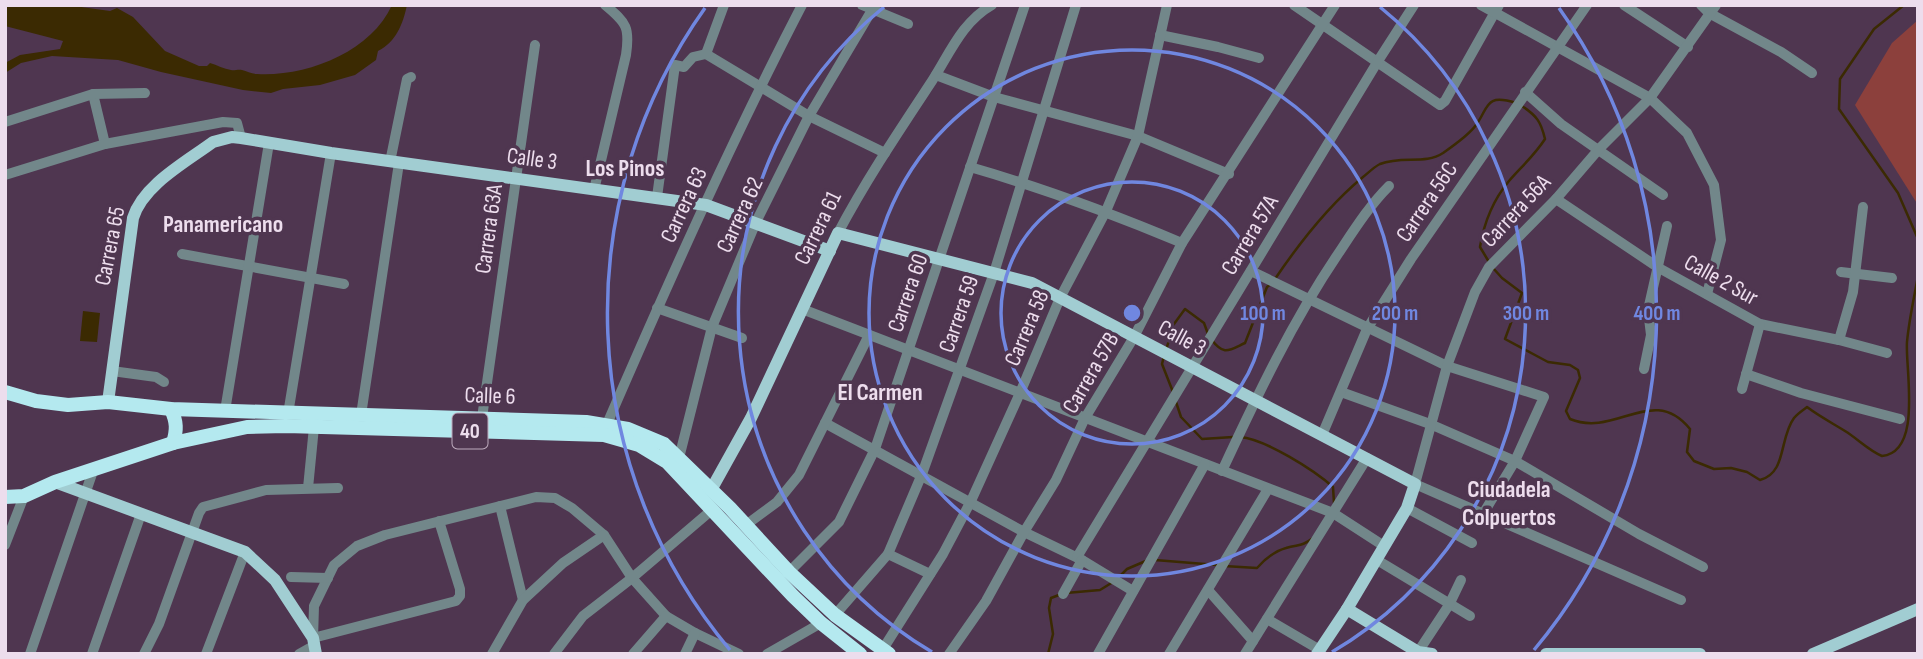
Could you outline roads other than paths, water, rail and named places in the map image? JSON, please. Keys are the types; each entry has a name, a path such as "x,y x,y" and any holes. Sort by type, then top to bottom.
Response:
{"highway":[{"name":"Calle 6","path":"5,392 36,401 68,405 108,402 171,409 482,418 607,424 628,429 664,444 789,572 835,615 886,652"},
{"path":"171,409 176,420 173,443"},
{"name":"Calle 6","path":"5,497 24,496 55,482 173,443 247,427 604,435 639,445 667,462 821,624 860,654"}],"main road":[{"name":"Calle 3","path":"222,139 241,138 706,205 830,251"},
{"name":"Carrera 65","path":"108,402 131,230 137,205 146,193 213,142 222,139"},
{"name":"Calle 3","path":"838,233 1032,284 1415,484"},
{"name":"Carrera 61","path":"711,490 751,418 838,233"},
{"path":"55,482 245,552 275,580 315,646"},
{"path":"1318,652 1377,560 1407,508 1415,484"},
{"path":"1347,609 1418,652 1433,654"},
{"path":"1813,654 1918,609"},
{"path":"1546,654 1700,654"}],"street":[{"path":"594,190 629,34 627,26 605,5"},
{"path":"706,54 724,5"},
{"name":"Carrera 63","path":"607,424 657,308 759,88 802,5"},
{"name":"Carrera 61","path":"838,233 866,181 958,37 981,11 992,5"},
{"name":"Carrera 60","path":"789,572 839,522 875,449 1025,5"},
{"name":"Carrera 59","path":"835,615 888,554 922,474 994,273 1076,5"},
{"name":"Carrera 58","path":"886,652 971,501 1060,298 1106,211 1138,136 1167,5"},
{"path":"1294,5 1440,105 1445,101 1497,9"},
{"name":"Carrera 57B","path":"948,654 986,601 1056,480 1085,418 1134,337 1182,243 1335,5"},
{"name":"Carrera 57A","path":"1063,594 1079,559 1146,442 1378,61 1415,5"},
{"path":"1481,5 1497,9 1556,46 1650,98 1687,133 1714,185 1721,240 1707,294"},
{"name":"Carrera 56C","path":"1322,435 1367,329 1411,259 1556,46 1587,5"},
{"path":"1625,5 1688,47"},
{"path":"1701,5 1713,9 1812,73"},
{"path":"869,7 908,24"},
{"name":"Carrera 62","path":"679,457 712,327 756,222 809,116 869,7"},
{"name":"Carrera 56A","path":"1415,484 1447,366 1475,292 1489,267 1650,98 1713,9"},
{"path":"1160,35 1259,58"},
{"name":"Carrera 63A","path":"482,418 535,45"},
{"path":"657,197 675,65 684,67 693,57 706,54 809,116 885,153"},
{"path":"936,75 994,97 1138,136 1228,174"},
{"path":"361,415 407,79 411,76"},
{"path":"1525,92 1560,124 1663,195"},
{"path":"5,122 93,94 145,93"},
{"path":"93,94 104,144"},
{"path":"5,176 104,144 233,121 239,125 241,138"},
{"path":"225,411 269,143"},
{"path":"288,414 331,153"},
{"path":"970,167 1106,211 1182,243"},
{"path":"1222,471 1307,300 1374,201 1389,186"},
{"name":"Calle 2 Sur","path":"1556,199 1659,268 1760,324 1887,353"},
{"path":"1839,340 1853,292 1863,207"},
{"path":"1644,369 1650,335 1648,310 1667,226"},
{"path":"181,254 344,284"},
{"path":"1251,271 1447,366 1544,397 1515,461 1483,514"},
{"path":"1841,272 1892,278"},
{"path":"657,308 742,338"},
{"path":"802,310 1333,513 1384,546"},
{"path":"1742,389 1760,324"},
{"path":"746,525 777,502 799,475 869,335"},
{"path":"113,371 156,377 164,382"},
{"path":"1746,374 1801,393 1900,419"},
{"path":"1341,391 1515,461 1639,534 1703,567"},
{"path":"825,423 1024,532 1079,559 1133,591"},
{"path":"308,488 314,427"},
{"path":"1245,654 1367,458"},
{"path":"1098,654 1205,464"},
{"path":"30,654 93,471"},
{"path":"1415,484 1681,600"},
{"path":"144,654 159,624 199,513 204,507 266,490 338,488"},
{"path":"1169,654 1268,489"},
{"path":"5,545 24,496"},
{"path":"315,646 314,606 334,565 357,546 385,535 536,497 555,498 572,508 604,535 632,578 666,616 738,654"},
{"path":"500,506 523,600"},
{"path":"1407,508 1472,543"},
{"path":"554,654 583,616 713,509"},
{"path":"92,654 141,514"},
{"path":"299,654 315,646 456,601 460,596 460,589 439,521"},
{"path":"492,654 523,600 562,563 604,535"},
{"path":"206,654 245,552"},
{"path":"888,554 930,574"},
{"path":"1377,560 1470,616"},
{"path":"291,577 328,578"},
{"path":"1418,652 1449,605 1461,580"},
{"path":"1208,590 1253,641"},
{"path":"633,654 666,616"},
{"path":"1267,618 1318,652"},
{"path":"767,654 821,624"},
{"path":"685,654 695,633"}],"waterway":[{"path":"1904,5 1874,29 1840,79 1839,109 1898,193 1918,239"},
{"path":"1275,279 1326,212 1380,164 1436,157 1469,133 1493,101 1506,100 1516,103"},
{"path":"1489,262 1480,247 1490,212 1503,188 1545,139 1538,120 1522,106"},
{"path":"1493,268 1522,293 1505,339 1548,362 1570,365 1578,370 1580,378 1566,411 1570,419 1587,423 1603,422 1648,411 1662,411 1676,416 1690,429 1687,452 1694,461 1714,469 1731,468 1747,472 1760,480 1775,470 1789,426 1807,407 1877,454 1882,456 1895,451 1903,440 1907,425 1907,342 1918,276"},
{"path":"1211,339 1223,350 1245,343 1267,287 1271,284"},
{"path":"1166,350 1174,324 1185,309 1204,323 1208,334"},
{"path":"1164,356 1162,364 1173,392"},
{"path":"1176,402 1181,417 1202,439 1233,437"},
{"path":"1240,437 1275,449 1314,472 1333,487 1334,503"},
{"path":"1224,566 1257,568 1278,551 1303,544 1313,538"},
{"path":"1118,578 1127,569 1148,560"},
{"path":"1155,560 1217,565"},
{"path":"1066,593 1100,590 1113,582"},
{"path":"1048,654 1053,634 1049,608 1051,598 1059,595"}],"district":[{"name":"Los Pinos","path":"625,168"},
{"name":"Panamericano","path":"223,224"},
{"name":"El Carmen","path":"880,392"},
{"name":"Ciudadela Colpuertos","path":"1509,503"}]}
